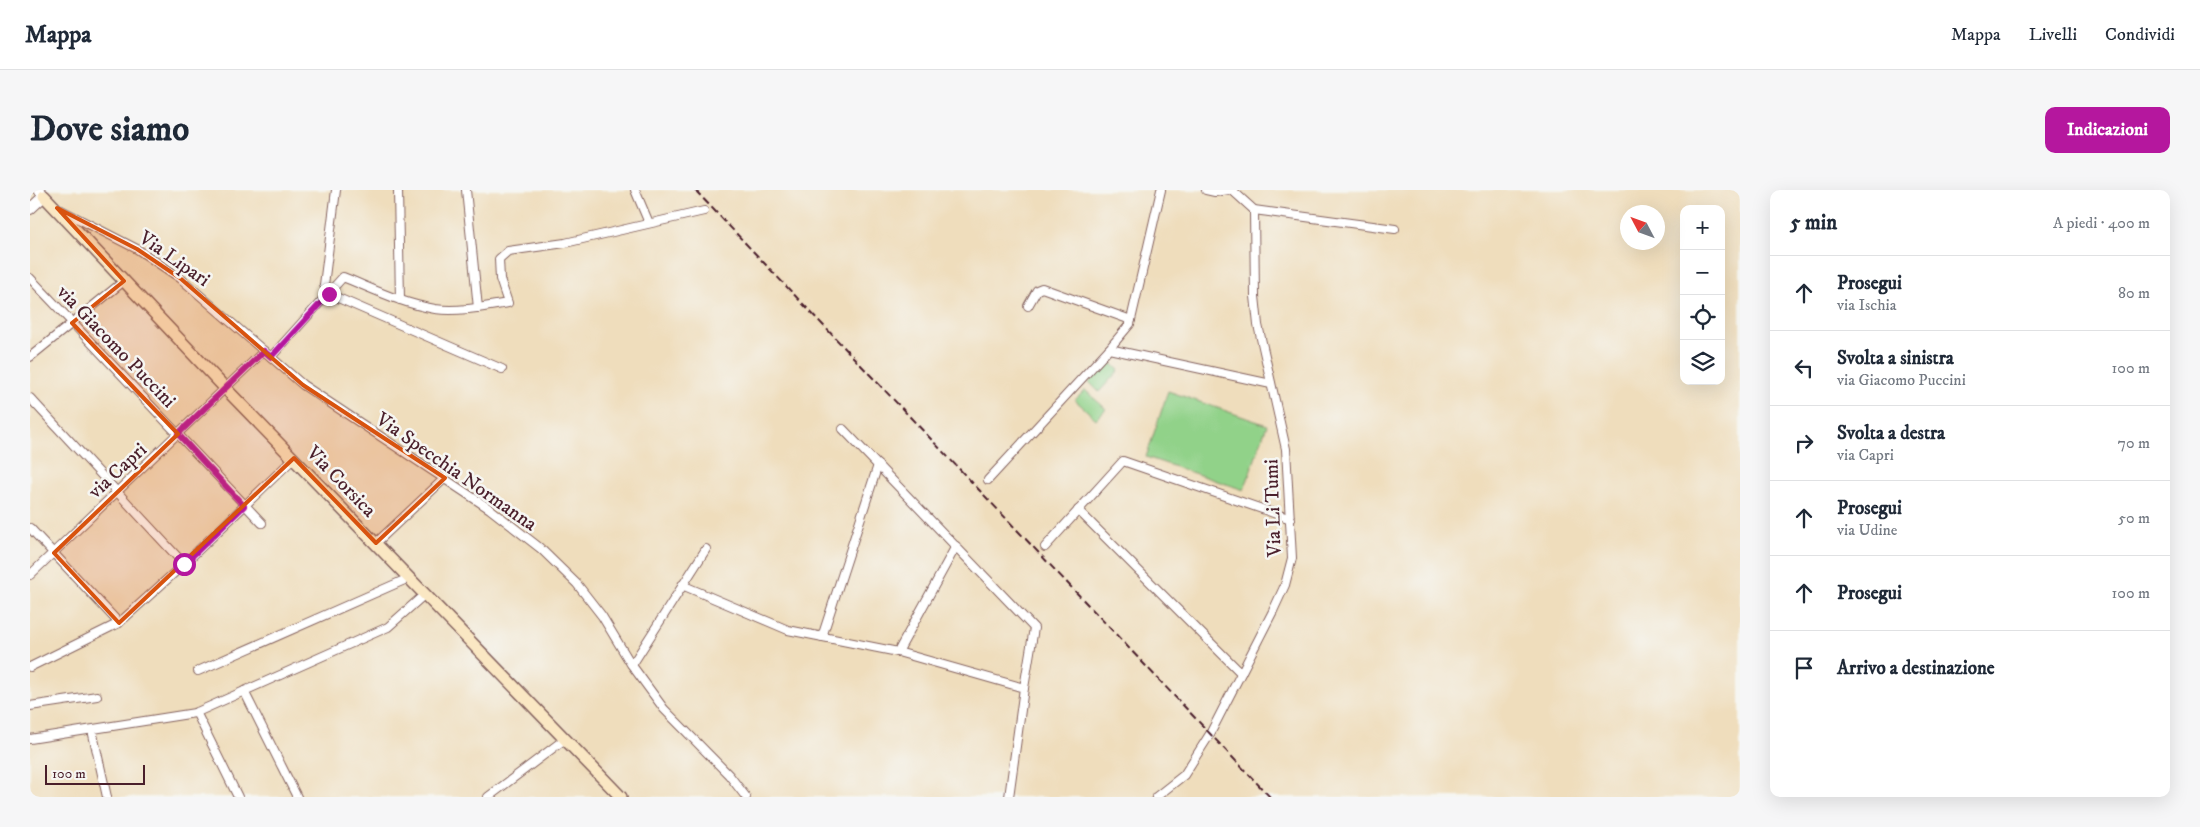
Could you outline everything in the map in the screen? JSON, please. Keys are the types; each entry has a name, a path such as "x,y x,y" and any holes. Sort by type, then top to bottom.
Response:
{"main road":[{"name":"Via Corsica","path":"41,193 226,389 621,797"}],"street":[{"path":"336,190 324,285 329,294 502,369"},
{"path":"398,190 400,300"},
{"path":"466,190 478,308"},
{"path":"635,190 648,223"},
{"path":"988,480 1130,324 1161,190"},
{"path":"1206,190 1215,192 1231,190 1254,210 1396,229"},
{"path":"30,209 41,193"},
{"name":"Via Lipari","path":"57,208 136,249 173,274 264,351"},
{"name":"Via Li Tumi","path":"1156,797 1184,775 1194,762 1285,585 1292,558 1286,449 1258,325 1255,296 1254,210"},
{"path":"271,357 344,277 400,300 436,309 478,308 508,303 500,279 499,259 508,251 565,243 704,211"},
{"name":"via Giacomo Puccini","path":"30,278 262,523"},
{"path":"30,357 124,281"},
{"path":"1028,306 1037,290 1042,288 1132,320"},
{"path":"1109,349 1271,384"},
{"name":"Via Specchia Normanna","path":"264,351 303,385 445,478 490,509 540,548 577,584 602,616 632,665 664,709 729,775 746,797"},
{"name":"via Capri","path":"30,575 264,351"},
{"path":"30,398 184,564"},
{"path":"843,429 1034,628 1009,797"},
{"path":"30,667 119,623 184,564 294,458"},
{"path":"1045,547 1123,461 1291,519"},
{"path":"822,637 878,465"},
{"path":"376,543 445,478"},
{"path":"1078,510 1241,673"},
{"path":"30,528 119,623"},
{"path":"898,652 956,546"},
{"path":"632,665 706,549"},
{"path":"198,671 409,578"},
{"path":"682,586 788,630 898,652 1024,688"},
{"path":"30,739 196,712 388,627 425,594"},
{"path":"244,691 297,797"},
{"path":"30,706 97,696"},
{"path":"196,712 238,797"},
{"path":"92,730 107,797"},
{"path":"488,797 565,739"}],"highlighted area":[{"path":"57,208 137,249 180,278 303,385 445,478 376,543 294,458 119,623 54,553 178,434 72,323 124,281"}],"green space":[{"path":"1109,361 1119,370 1099,392 1089,382"},
{"path":"1085,390 1106,409 1096,419 1075,400"},
{"path":"1168,391 1267,425 1244,490 1146,457"}],"railway":[{"path":"695,190 1270,797"}],"route":[{"path":"184,564 244,506 178,434 264,351 271,357 329,294"}]}
